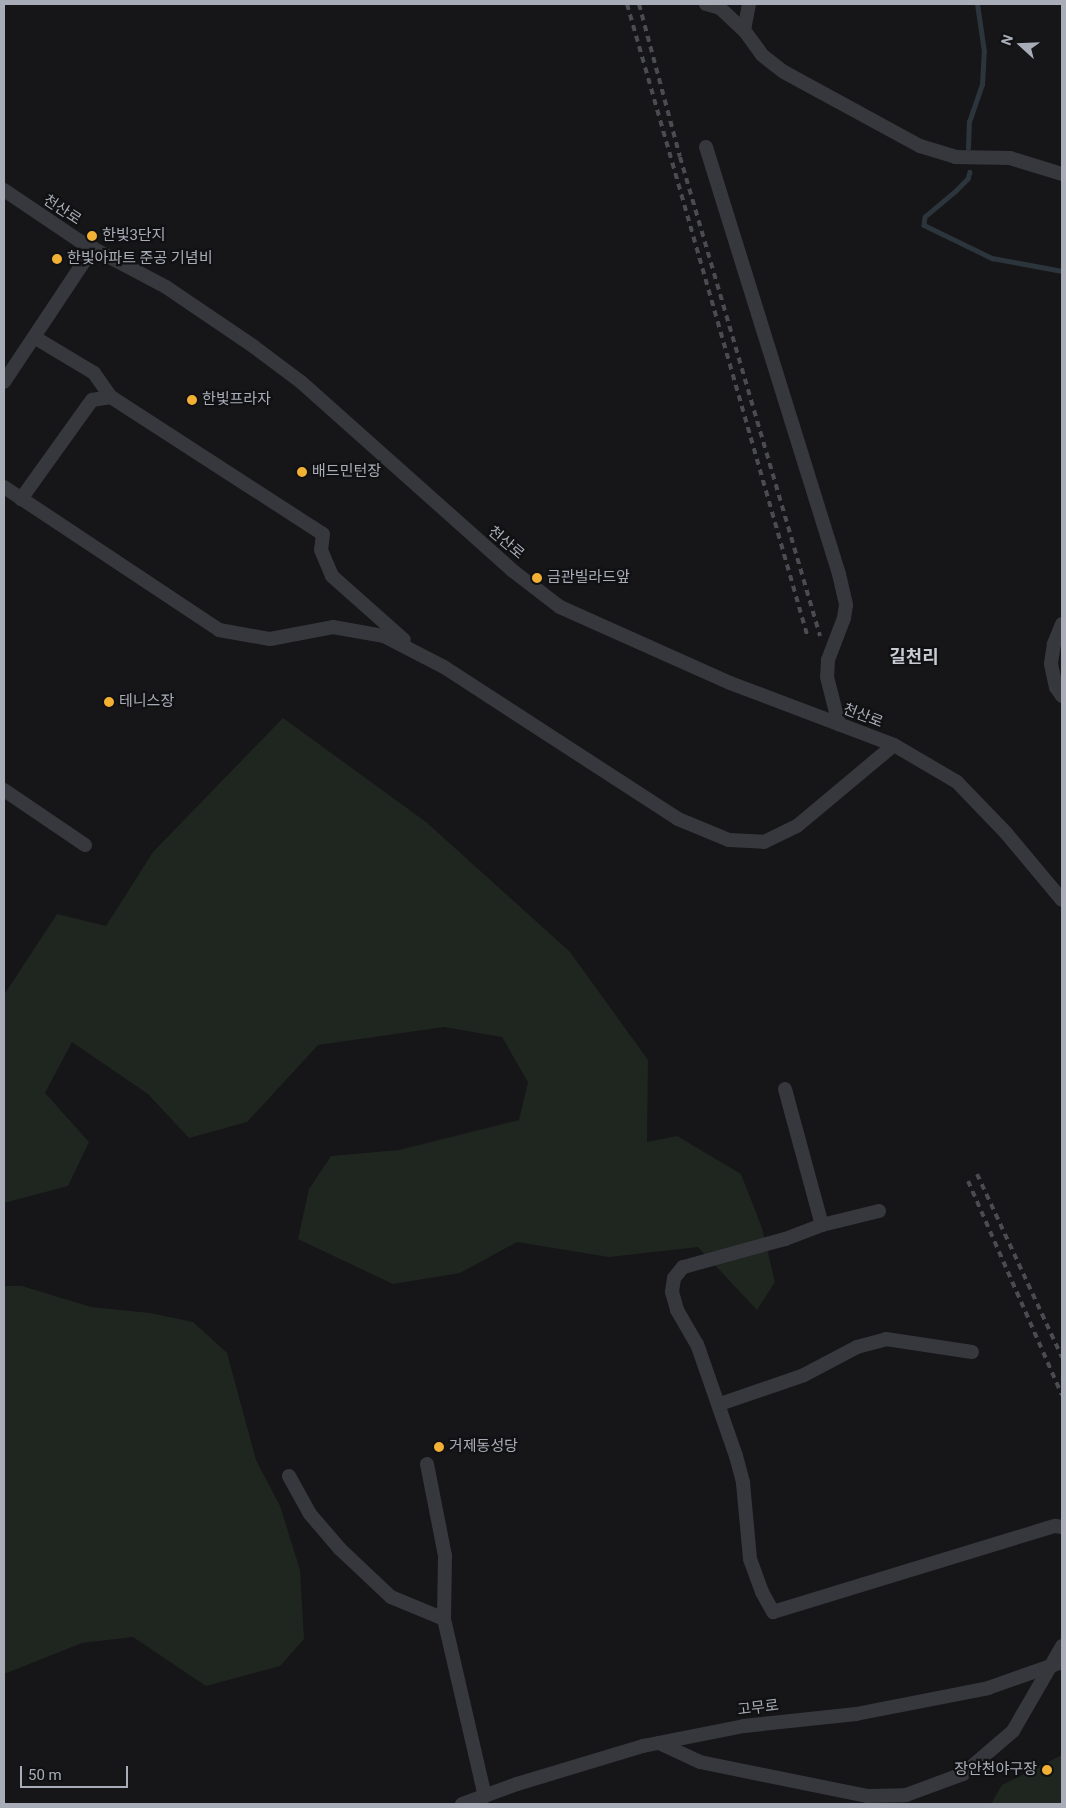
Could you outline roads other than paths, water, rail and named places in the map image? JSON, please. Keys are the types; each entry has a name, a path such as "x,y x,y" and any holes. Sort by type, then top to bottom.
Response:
{"street":[{"path":"706,4 720,8 744,30 762,55 784,72 920,146 962,158 1010,158 1062,174"},
{"path":"744,30 749,4"},
{"path":"706,147 839,574 846,604 844,618 828,660 827,677 839,724"},
{"name":"천산로","path":"4,190 94,248 166,287 301,382 405,478 513,571 560,607 730,683 894,745 957,782 1006,833 1062,900"},
{"path":"4,382 94,248"},
{"path":"34,337 94,372 111,397 323,534 321,550 332,576 414,649 678,819 729,840 764,842 797,826 894,745"},
{"path":"21,499 92,400 111,397"},
{"path":"4,487 219,630 270,639 342,628 384,636 414,649"},
{"path":"1062,624 1054,644 1051,664 1056,688 1062,696"},
{"path":"4,790 85,845"},
{"path":"785,1089 822,1225"},
{"path":"879,1211 822,1225 785,1239 683,1268 674,1278 672,1292 678,1310 697,1344 720,1404 743,1483 750,1559 762,1592 774,1612 1055,1526 1062,1527"},
{"path":"720,1404 804,1375 857,1347 886,1339 972,1352"},
{"path":"426,1464 445,1556 444,1619 485,1796"},
{"path":"289,1476 310,1514 340,1549 391,1597 444,1619"},
{"path":"659,1743 700,1762 865,1800 906,1795 963,1774 1013,1731 1057,1664 1062,1646"},
{"name":"고무로","path":"462,1804 659,1743 744,1726 856,1714 988,1688 1057,1664"}],"waterway":[{"path":"968,148 969,122 982,85 984,52 977,4"},
{"path":"970,172 968,179 925,217 924,225 992,258 1062,271"}],"railway":[{"path":"627,4 808,638"},
{"path":"639,4 680,157 820,636"},
{"path":"977,1174 1062,1357"},
{"path":"968,1181 1062,1395"}],"place":[{"name":"한빛3단지","path":"92,236"},
{"name":"한빛아파트 준공 기념비","path":"57,259"},
{"name":"한빛프라자","path":"192,400"},
{"name":"배드민턴장","path":"302,472"},
{"name":"금관빌라드앞","path":"537,578"},
{"name":"테니스장","path":"109,702"},
{"name":"거제동성당","path":"439,1447"},
{"name":"장안천야구장","path":"1047,1770"}],"district":[{"name":"길천리","path":"914,657"}]}
